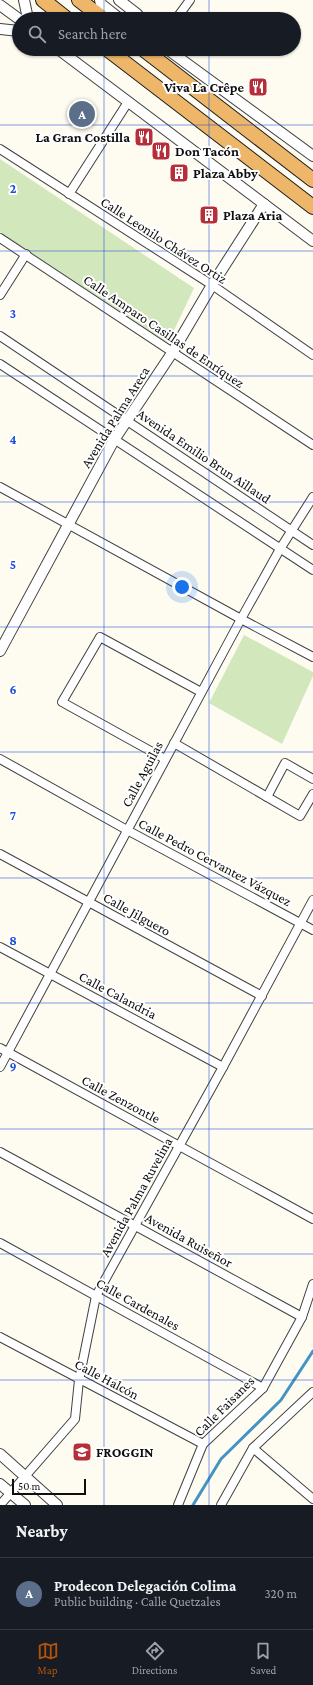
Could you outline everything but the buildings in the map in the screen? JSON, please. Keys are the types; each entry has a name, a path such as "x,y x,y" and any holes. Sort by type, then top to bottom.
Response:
{"highway":[{"path":"42,0 58,12"},
{"path":"79,0 95,12"},
{"path":"116,56 313,207"},
{"path":"152,56 313,180"}],"street":[{"path":"24,0 27,12"},
{"path":"100,0 102,4 112,12"},
{"path":"119,0 134,12"},
{"path":"181,12 190,0"},
{"path":"0,5 12,14"},
{"path":"0,29 12,30"},
{"path":"67,56 313,241"},
{"path":"177,56 313,156"},
{"path":"70,194 128,102"},
{"name":"Calle Leonilo Chávez Ortiz","path":"0,149 212,286 313,355"},
{"name":"Avenida Palma Areca","path":"0,651 114,440 172,353 264,204"},
{"name":"Calle Amparo Casillas de Enríquez","path":"0,238 313,446"},
{"path":"0,295 26,254"},
{"name":"Avenida Emilio Brun Aillaud","path":"0,336 313,545"},
{"path":"0,364 313,570"},
{"path":"0,486 241,620 313,657"},
{"name":"Calle Aguilas","path":"0,1067 201,692 280,549 313,497"},
{"path":"165,759 62,702 100,637 201,692"},
{"path":"174,743 300,816 313,794"},
{"name":"Calle Pedro Cervantez Vázquez","path":"0,759 127,830 313,930"},
{"path":"267,797 285,763 313,779"},
{"name":"Calle Jilguero","path":"0,854 262,996"},
{"name":"Avenida Palma Ruvelina","path":"0,1505 75,1419 79,1380 96,1296 262,996 313,900"},
{"name":"Calle Calandria","path":"0,947 223,1066"},
{"name":"Calle Zenzontle","path":"0,1048 313,1219"},
{"name":"Avenida Ruiseñor","path":"0,1152 302,1317"},
{"name":"Calle Cardenales","path":"0,1243 262,1388"},
{"name":"Calle Faisanes","path":"178,1505 202,1444 262,1388 302,1317 313,1284"},
{"name":"Calle Halcón","path":"0,1337 202,1444"},
{"path":"221,1505 253,1448 313,1392"},
{"path":"253,1448 313,1499"},
{"path":"0,1454 57,1505"},
{"path":"1,1485 25,1505"}],"green space":[{"path":"0,159 194,288 168,343 0,232"},
{"path":"244,635 313,672 313,676 282,744 209,703"}],"waterway":[{"path":"193,1505 221,1459 281,1400 313,1351"}],"place":[{"name":"Viva La Crêpe","path":"258,87"},
{"name":"Prodecon Delegación Colima","path":"82,114"},
{"name":"La Gran Costilla","path":"144,137"},
{"name":"Don Tacón","path":"161,151"},
{"name":"Plaza Abby","path":"179,173"},
{"name":"Plaza Aria","path":"209,215"},
{"name":"FROGGIN","path":"82,1452"}]}
